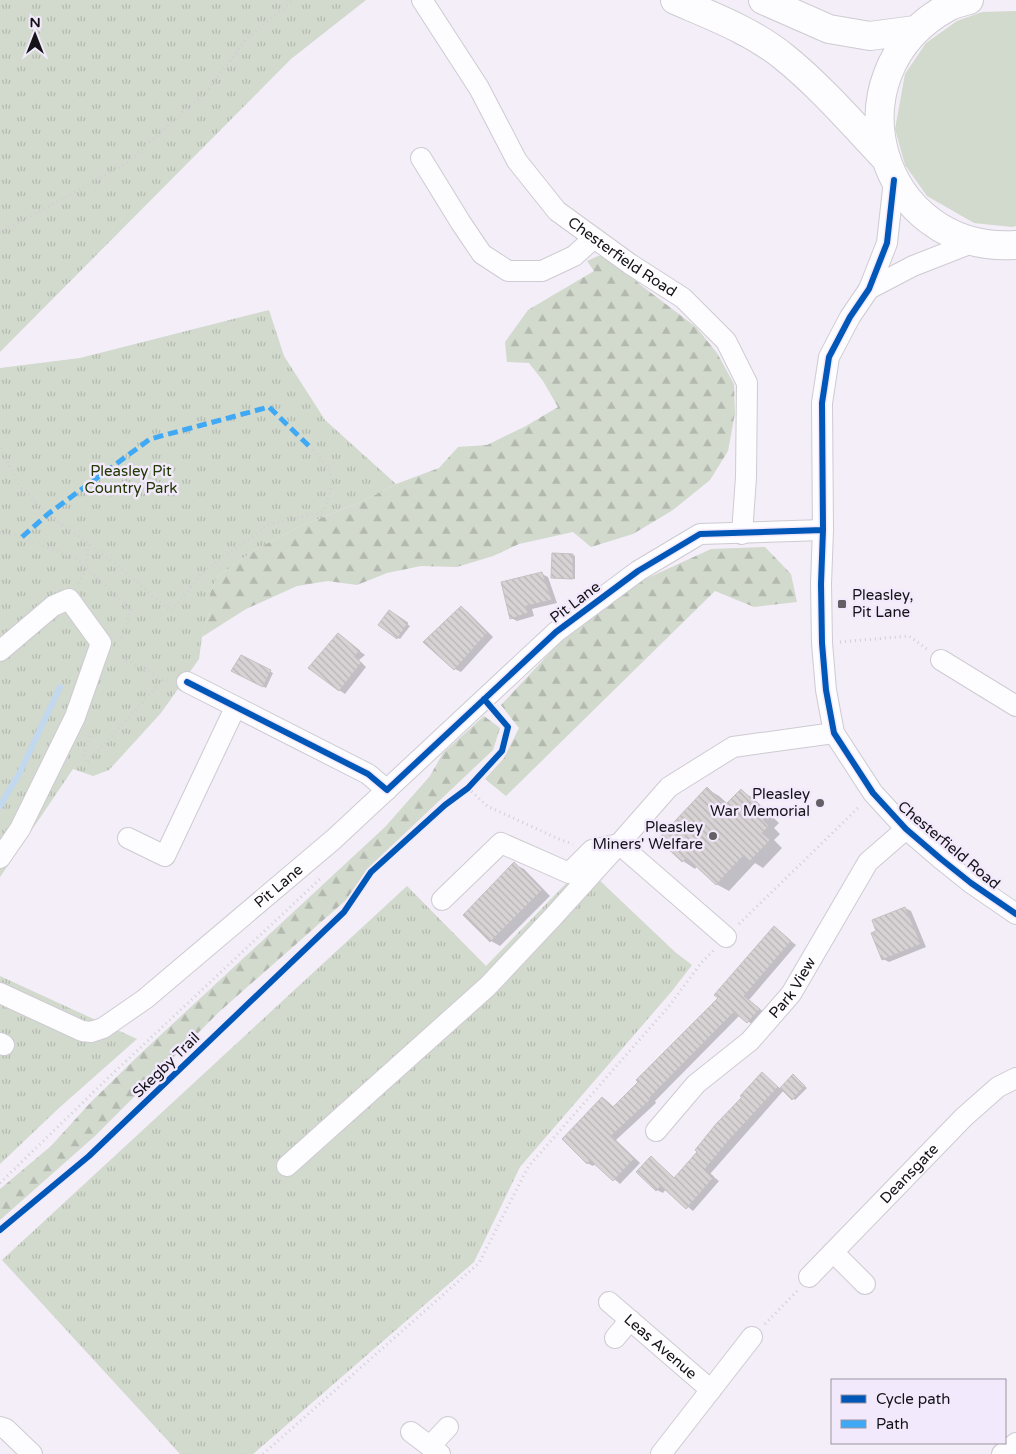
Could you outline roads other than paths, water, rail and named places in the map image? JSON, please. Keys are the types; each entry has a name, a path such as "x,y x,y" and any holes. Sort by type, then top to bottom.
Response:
{"highway":[{"path":"675,0 737,27 783,56 823,94 889,169 921,214 956,236 999,246 1016,245"},
{"path":"763,0 829,29 870,36 915,30"},
{"path":"889,169 879,125 881,96 886,75 896,55 915,30 948,6 969,0"}],"street":[{"name":"Chesterfield Road","path":"422,0 479,88 517,161 557,211 630,264 683,298 726,341 747,383 746,477 742,534"},
{"path":"422,158 460,223 482,254 508,271 542,271 574,256 594,238"},
{"name":"Chesterfield Road","path":"889,169 887,243 869,289 850,317 829,357 822,403 823,530 821,584 822,643 826,690 834,733 873,794 906,829 971,883 1016,914"},
{"path":"869,289 913,266 978,241"},
{"name":"Pit Lane","path":"0,993 82,1031 91,1032 103,1028 152,992 334,839 556,632 638,571 700,534 823,530"},
{"path":"0,651 53,606 69,599 101,642 75,717 20,829 0,858"},
{"path":"941,660 1016,706"},
{"path":"187,682 234,708 368,774 387,790"},
{"path":"128,838 165,856 234,708"},
{"path":"287,1166 488,986 552,918 669,787 733,747 834,733"},
{"name":"Park View","path":"656,1131 678,1120 696,1084 750,1040 791,994 868,862 906,829"},
{"path":"442,900 501,843 569,873 592,850 619,844"},
{"path":"619,844 726,937"},
{"name":"Deansgate","path":"809,1277 964,1117 998,1087 1016,1078"},
{"path":"833,1252 865,1284"},
{"name":"Leas Avenue","path":"609,1302 711,1390"},
{"path":"615,1338 630,1320"},
{"path":"661,1454 752,1337"},
{"path":"0,1427 6,1429 32,1454"},
{"path":"411,1432 435,1450 448,1427"},
{"path":"1002,1454 1016,1443"}],"waterway":[{"path":"0,806 20,772 60,687"}],"place":[{"name":"Pleasley, Pit Lane","path":"842,604"},
{"name":"Pleasley War Memorial","path":"820,803"},
{"name":"Pleasley Miners' Welfare","path":"713,836"}],"park label":[{"name":"Pleasley Pit Country Park","path":"131,480"}]}
